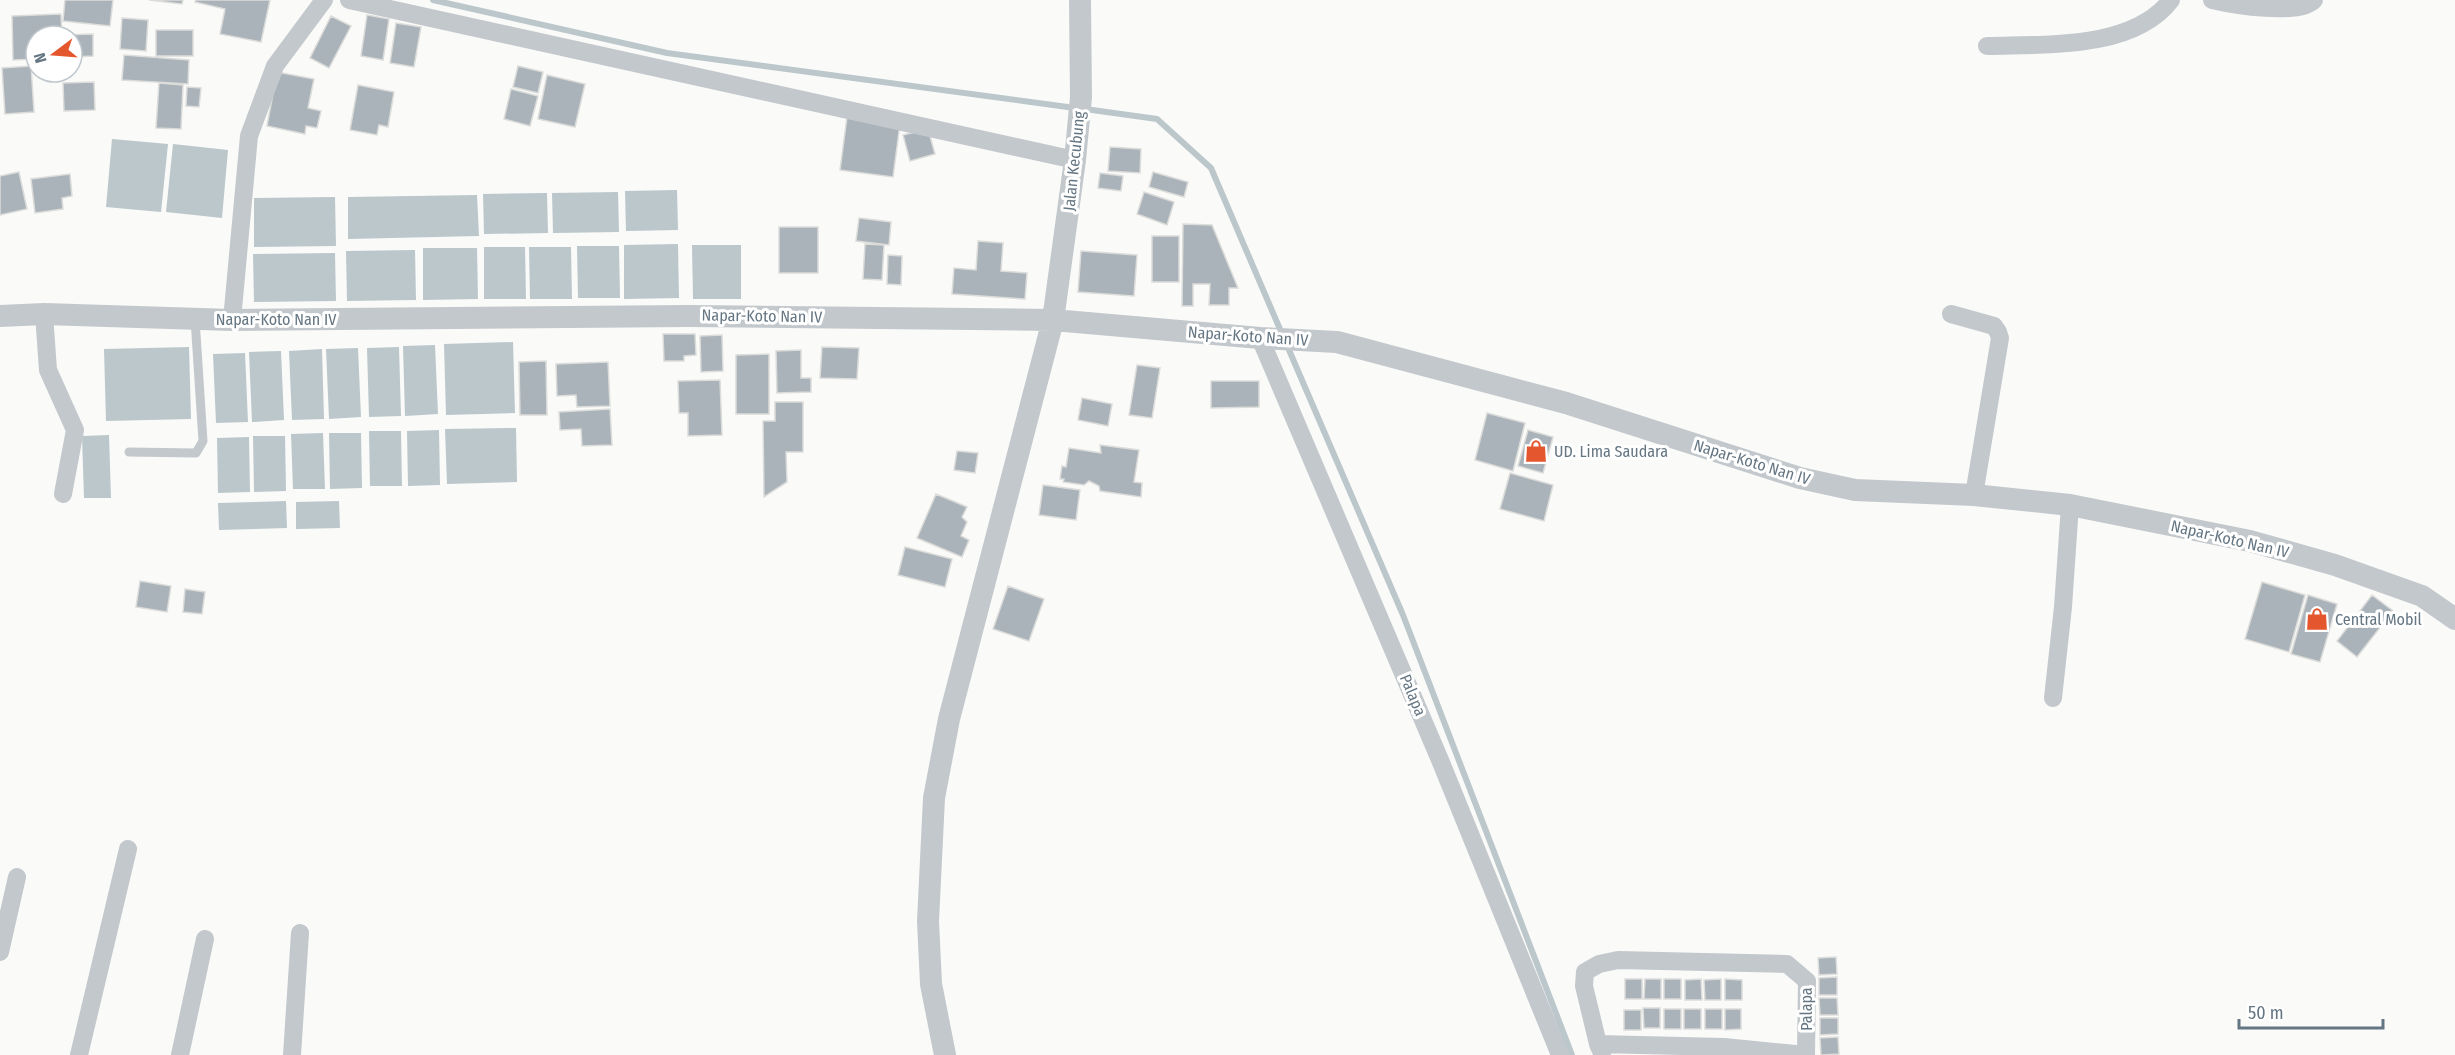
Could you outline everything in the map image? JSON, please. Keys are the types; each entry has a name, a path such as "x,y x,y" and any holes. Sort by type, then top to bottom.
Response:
{"street":[{"path":"232,320 249,135 275,66 324,0"},
{"path":"349,0 1076,160"},
{"name":"Jalan Kecubung","path":"945,1055 931,984 928,921 934,798 950,719 1053,320 1076,160 1081,97 1080,0"},
{"path":"1987,46 2066,43 2111,36 2150,21 2171,0"},
{"path":"2212,0 2284,8 2301,8 2314,0"},
{"path":"44,314 48,370 75,430 63,494"},
{"name":"Napar-Koto Nan IV","path":"0,316 44,314 232,320 689,316 1053,320 1337,342 1554,400 1800,478 1855,490 1974,495 2070,505 2250,541 2335,565 2422,597 2455,619"},
{"path":"1951,314 1994,327 2000,338 1974,495"},
{"name":"Palapa","path":"1263,338 1440,760 1560,1055"},
{"path":"2053,698 2063,607 2070,505"},
{"path":"79,1055 128,849"},
{"path":"0,952 17,877"},
{"path":"292,1055 300,933"},
{"path":"180,1055 205,939"},
{"name":"Palapa","path":"1601,1050 1584,986 1585,972 1599,964 1618,960 1787,964 1807,981 1806,1055"},
{"path":"1601,1050 1724,1051 1806,1055"}],"lane":[{"path":"129,452 196,453 203,441 195,319"}],"shaded area":[{"path":"112,139 168,144 161,212 106,207"},
{"path":"173,144 228,150 222,218 166,212"},
{"path":"677,190 678,230 626,231 625,191"},
{"path":"618,192 619,232 553,233 552,193"},
{"path":"547,193 548,233 484,234 483,194"},
{"path":"477,195 479,236 348,239 348,197"},
{"path":"335,197 336,246 254,247 254,198"},
{"path":"678,244 679,298 624,299 624,245"},
{"path":"692,245 741,245 741,299 693,299"},
{"path":"577,246 619,246 620,298 578,298"},
{"path":"484,247 525,247 526,299 484,299"},
{"path":"529,247 571,247 572,299 530,299"},
{"path":"423,248 477,248 478,299 423,300"},
{"path":"415,250 416,300 347,301 346,251"},
{"path":"335,253 336,301 254,302 253,254"},
{"path":"513,342 515,413 446,415 444,344"},
{"path":"435,345 438,414 405,416 403,346"},
{"path":"189,347 191,419 106,421 104,349"},
{"path":"399,347 401,416 369,417 367,348"},
{"path":"358,348 361,417 329,419 326,349"},
{"path":"322,349 324,419 292,420 289,351"},
{"path":"281,351 284,420 252,422 249,352"},
{"path":"245,353 248,422 216,423 213,354"},
{"path":"516,428 517,482 447,484 445,429"},
{"path":"439,430 440,485 408,486 407,431"},
{"path":"369,431 401,431 402,486 370,486"},
{"path":"323,433 325,489 293,489 291,434"},
{"path":"329,433 361,433 362,488 330,489"},
{"path":"109,435 111,498 84,498 82,436"},
{"path":"253,436 285,436 286,491 254,492"},
{"path":"249,437 250,492 218,493 217,438"},
{"path":"286,501 287,528 219,530 218,503"},
{"path":"339,501 340,528 296,529 296,502"}],"building":[{"path":"65,0 113,0 110,26 63,21"},
{"path":"149,0 183,0 182,4"},
{"path":"196,0 270,0 261,42 220,34 225,9 195,2"},
{"path":"61,14 61,24 24,24 24,60 13,60 12,16"},
{"path":"367,15 389,19 383,60 361,56"},
{"path":"331,16 351,26 329,68 310,58"},
{"path":"122,18 148,20 146,51 120,49"},
{"path":"396,23 421,27 414,67 390,63"},
{"path":"156,30 193,30 193,56 156,56"},
{"path":"84,34 93,34 93,56 84,56"},
{"path":"124,55 189,60 188,84 122,80"},
{"path":"24,66 24,84 32,84 34,112 5,114 2,68"},
{"path":"518,66 543,72 538,93 513,87"},
{"path":"277,72 314,79 308,108 321,111 317,128 306,126 305,134 267,126"},
{"path":"547,75 585,84 575,127 538,119"},
{"path":"94,82 95,110 64,111 63,84"},
{"path":"159,83 183,85 181,129 156,128"},
{"path":"358,85 394,92 388,127 379,125 377,135 350,130"},
{"path":"187,87 201,88 199,107 186,106"},
{"path":"511,89 538,96 530,126 504,119"},
{"path":"847,117 900,124 893,177 840,170"},
{"path":"928,129 935,154 910,161 903,135"},
{"path":"1110,147 1141,149 1140,173 1108,171"},
{"path":"19,172 27,209 0,215 0,176"},
{"path":"1153,172 1188,182 1184,197 1149,187"},
{"path":"1100,173 1123,176 1121,191 1098,188"},
{"path":"70,174 72,196 62,198 63,209 35,213 31,179"},
{"path":"1144,192 1174,202 1167,225 1137,214"},
{"path":"859,218 891,222 889,245 856,241"},
{"path":"1183,224 1212,225 1238,288 1229,288 1229,305 1209,305 1210,284 1193,284 1193,306 1182,306"},
{"path":"779,227 818,227 818,273 779,273"},
{"path":"1152,236 1179,236 1179,282 1152,282"},
{"path":"978,241 1003,243 1001,271 1027,273 1025,299 952,294 954,268 976,270"},
{"path":"865,244 884,245 882,280 863,279"},
{"path":"1081,251 1137,255 1134,296 1078,292"},
{"path":"888,255 902,256 901,285 887,284"},
{"path":"663,334 695,334 696,355 684,356 684,361 664,361"},
{"path":"722,335 723,371 701,372 700,336"},
{"path":"822,347 859,348 857,379 820,378"},
{"path":"801,350 801,378 811,378 811,392 777,393 776,351"},
{"path":"769,354 769,414 736,414 736,355"},
{"path":"546,361 547,415 520,415 519,362"},
{"path":"608,362 610,406 577,407 576,395 557,396 556,364"},
{"path":"1137,365 1160,368 1152,418 1129,415"},
{"path":"720,380 722,435 688,436 688,413 679,413 678,381"},
{"path":"1211,381 1259,381 1259,407 1211,408"},
{"path":"1082,398 1112,404 1108,426 1078,420"},
{"path":"775,402 803,402 803,452 786,452 787,482 764,497 763,421 775,421"},
{"path":"610,409 612,445 582,446 581,429 560,430 559,412"},
{"path":"1487,413 1525,423 1513,471 1475,460"},
{"path":"1528,430 1553,437 1543,473 1518,466"},
{"path":"1100,445 1139,450 1134,482 1142,483 1141,497 1100,491 1099,486 1089,481 1084,485 1063,482 1064,479 1060,479 1062,466 1066,467 1069,448 1101,453"},
{"path":"957,451 978,453 975,473 954,470"},
{"path":"1510,473 1553,485 1544,521 1500,509"},
{"path":"1043,485 1080,490 1076,520 1039,515"},
{"path":"936,494 967,507 962,517 967,522 961,536 969,540 962,557 917,538"},
{"path":"905,547 952,559 945,587 898,575"},
{"path":"140,581 171,586 167,612 136,607"},
{"path":"2262,582 2305,595 2289,652 2245,639"},
{"path":"1008,586 1044,599 1029,641 993,629"},
{"path":"185,589 205,592 202,614 183,612"},
{"path":"2308,595 2337,604 2320,662 2291,654"},
{"path":"2372,595 2393,611 2357,657 2337,641"},
{"path":"1836,957 1837,974 1819,975 1818,958"},
{"path":"1837,977 1837,995 1819,995 1819,978"},
{"path":"1625,979 1642,979 1642,999 1625,999"},
{"path":"1645,979 1661,979 1661,999 1644,999"},
{"path":"1664,979 1681,979 1681,999 1664,999"},
{"path":"1701,979 1702,1000 1685,1000 1685,980"},
{"path":"1721,979 1721,1000 1705,1000 1704,980"},
{"path":"1725,979 1742,980 1742,1000 1725,1000"},
{"path":"1819,998 1837,998 1838,1015 1820,1015"},
{"path":"1643,1008 1660,1008 1660,1028 1644,1028"},
{"path":"1664,1009 1681,1009 1681,1029 1664,1029"},
{"path":"1684,1009 1701,1009 1701,1029 1684,1029"},
{"path":"1705,1009 1722,1009 1722,1029 1705,1029"},
{"path":"1725,1009 1741,1009 1741,1029 1725,1030"},
{"path":"1624,1010 1641,1010 1641,1030 1624,1030"},
{"path":"1820,1018 1838,1018 1838,1034 1820,1035"},
{"path":"1838,1037 1839,1054 1821,1055 1820,1038"}],"waterway":[{"path":"433,0 667,53 1075,108"},
{"path":"1085,109 1157,119 1211,168 1282,334"},
{"path":"1286,343 1403,615 1572,1055"}],"place":[{"name":"UD. Lima Saudara","path":"1536,451"},
{"name":"Central Mobil","path":"2317,619"}]}
